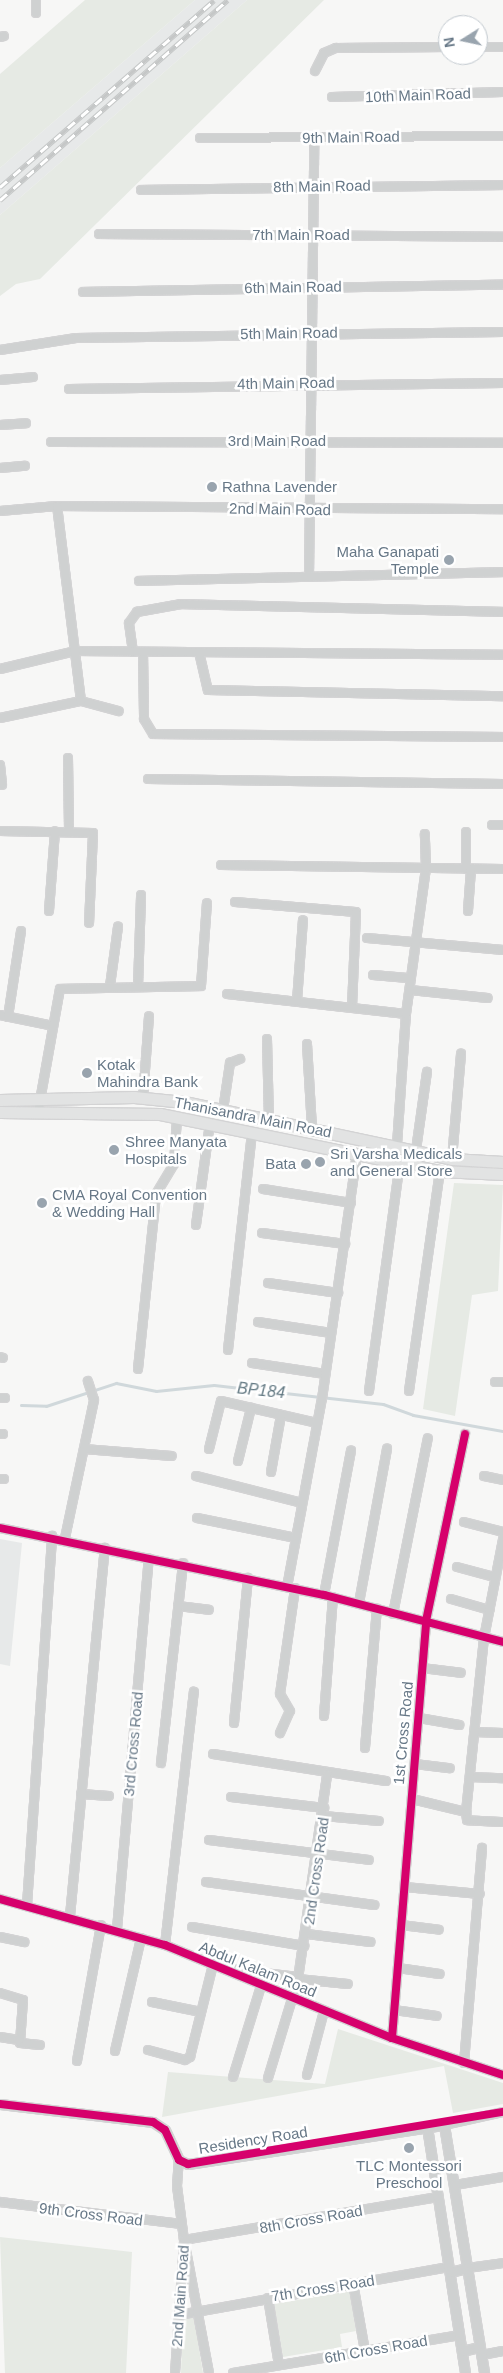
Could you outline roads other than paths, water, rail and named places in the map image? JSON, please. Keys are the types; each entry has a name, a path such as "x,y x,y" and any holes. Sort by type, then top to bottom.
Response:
{"main road":[{"name":"Thanisandra Main Road","path":"0,1100 143,1098 223,1110 312,1127 452,1158 503,1162"},
{"name":"Thanisandra Main Road","path":"0,1112 118,1111 177,1117 252,1134 440,1170 503,1174"}],"street":[{"path":"36,0 36,14"},
{"path":"315,71 324,53 336,48 438,47"},
{"path":"488,47 503,47"},
{"name":"10th Main Road","path":"332,97 503,92"},
{"name":"9th Main Road","path":"200,138 503,136"},
{"path":"309,577 314,138"},
{"name":"8th Main Road","path":"141,190 313,186 503,185"},
{"name":"7th Main Road","path":"99,234 503,237"},
{"name":"6th Main Road","path":"83,292 312,286 503,285"},
{"name":"5th Main Road","path":"0,350 76,338 312,333 503,332"},
{"path":"0,380 33,377"},
{"name":"4th Main Road","path":"69,388 311,382 503,383"},
{"path":"0,425 26,422"},
{"name":"3rd Main Road","path":"51,442 310,440 503,443"},
{"path":"0,468 25,466"},
{"path":"57,506 81,702"},
{"name":"2nd Main Road","path":"0,511 57,506 310,510 503,509"},
{"path":"139,581 503,572"},
{"path":"133,652 129,623 137,612 181,604 503,612"},
{"path":"0,668 75,651 503,655"},
{"path":"143,652 144,719 153,734 503,738"},
{"path":"199,652 208,690 503,696"},
{"path":"0,718 81,702 119,711"},
{"path":"68,758 69,831"},
{"path":"0,765 2,785"},
{"path":"148,779 503,784"},
{"path":"492,826 503,825"},
{"path":"0,831 90,830 95,837 89,923"},
{"path":"48,910 55,831"},
{"path":"466,832 468,911"},
{"path":"397,1145 406,1014 426,868 425,834"},
{"path":"221,865 503,869"},
{"path":"138,987 141,894"},
{"path":"235,902 356,912 352,1007"},
{"path":"38,1112 60,989 110,986 201,986 207,903"},
{"path":"297,1001 303,920"},
{"path":"110,986 118,926"},
{"path":"20,931 4,1016 53,1026"},
{"path":"367,938 503,950"},
{"path":"373,975 411,978"},
{"path":"410,990 488,998"},
{"path":"227,994 406,1014"},
{"path":"143,1098 149,1016"},
{"path":"267,1039 269,1119"},
{"path":"307,1044 312,1127"},
{"path":"452,1158 461,1053"},
{"path":"223,1110 230,1063 240,1059"},
{"path":"416,1150 427,1072"},
{"path":"138,1369 156,1194 174,1164 177,1117"},
{"path":"196,1225 210,1123"},
{"path":"228,1350 252,1134"},
{"path":"280,1733 290,1711 280,1694 296,1538 322,1399 357,1153"},
{"path":"369,1390 400,1163"},
{"path":"409,1390 440,1170"},
{"path":"263,1189 351,1203"},
{"path":"262,1233 345,1244"},
{"path":"268,1283 338,1292"},
{"path":"258,1322 331,1333"},
{"path":"252,1364 325,1374"},
{"path":"65,1538 94,1400 88,1381"},
{"path":"209,1449 219,1402 317,1423"},
{"path":"238,1461 250,1408"},
{"path":"271,1472 281,1415"},
{"name":"1st Cross Road","path":"392,2038 426,1621 465,1434"},
{"path":"393,1614 428,1438"},
{"path":"84,1449 172,1456"},
{"path":"359,1603 387,1449"},
{"path":"324,1595 351,1451"},
{"path":"196,1476 302,1502"},
{"path":"484,1476 503,1480"},
{"path":"197,1518 296,1538"},
{"path":"464,1522 503,1532"},
{"path":"0,1528 65,1538 150,1558 182,1562 359,1603 393,1614 503,1642"},
{"path":"27,1905 52,1536"},
{"path":"500,1822 467,1820 466,1812 484,1638 495,1577 500,1566 503,1539"},
{"path":"70,1916 104,1548"},
{"name":"3rd Cross Road","path":"117,1929 150,1558"},
{"path":"161,1762 182,1562"},
{"path":"457,1567 495,1577"},
{"path":"234,1723 248,1578"},
{"path":"324,1716 333,1597"},
{"path":"451,1599 489,1610"},
{"path":"178,1606 209,1610"},
{"path":"365,1748 377,1609"},
{"path":"422,1668 461,1673"},
{"path":"164,1946 194,1692"},
{"path":"418,1718 459,1725"},
{"path":"474,1732 503,1733"},
{"path":"213,1754 327,1774 386,1781"},
{"path":"415,1764 450,1768"},
{"name":"2nd Cross Road","path":"268,2078 294,1999 307,1934 324,1812 327,1774"},
{"path":"470,1777 503,1778"},
{"path":"81,1794 109,1796"},
{"path":"231,1796 379,1821"},
{"path":"412,1799 466,1812"},
{"path":"209,1840 369,1860"},
{"path":"464,2063 480,1894 482,1848"},
{"path":"206,1882 374,1905"},
{"path":"405,1886 480,1894"},
{"name":"Abdul Kalam Road","path":"0,1899 117,1929 214,1965 261,1986 392,2038 503,2075"},
{"path":"77,2061 101,1925"},
{"path":"402,1925 439,1930"},
{"path":"192,1927 304,1946"},
{"path":"307,1934 370,1942"},
{"path":"0,1937 24,1942"},
{"path":"115,2051 141,1938"},
{"path":"148,2050 185,2060 190,2057 214,1965"},
{"path":"398,1968 440,1974"},
{"path":"222,1969 348,1984"},
{"path":"233,2078 261,1986"},
{"path":"0,1994 24,2000 19,2040"},
{"path":"152,2002 202,2012"},
{"path":"394,2010 437,2016"},
{"path":"307,2075 324,2011"},
{"path":"0,2037 40,2045"},
{"name":"Residency Road","path":"0,2104 153,2122 165,2130 179,2160 188,2164 444,2125"},
{"path":"484,2373 444,2125 503,2112"},
{"path":"427,2127 465,2373"},
{"name":"2nd Main Road","path":"175,2373 184,2240 179,2160"},
{"path":"454,2184 503,2177"},
{"name":"8th Cross Road","path":"184,2240 438,2197"},
{"name":"9th Cross Road","path":"0,2202 182,2224"},
{"path":"184,2240 209,2373"},
{"path":"449,2270 503,2263"},
{"name":"7th Cross Road","path":"179,2315 197,2310 354,2283 449,2270"},
{"path":"354,2283 365,2351"},
{"path":"268,2298 279,2365"},
{"name":"6th Cross Road","path":"233,2373 459,2335"},
{"path":"462,2351 503,2351"}],"waterway":[{"name":"BP184","path":"21,1405 46,1406 116,1383 156,1391 214,1385 383,1404 413,1415 503,1431"}],"railway":[{"path":"0,187 214,0"},
{"path":"0,200 228,0"}],"place":[{"name":"Rathna Lavender","path":"212,487"},
{"name":"Maha Ganapati Temple","path":"449,560"},
{"name":"Kotak Mahindra Bank","path":"87,1073"},
{"name":"Shree Manyata Hospitals","path":"114,1150"},
{"name":"Sri Varsha Medicals and General Store","path":"320,1162"},
{"name":"Bata","path":"306,1164"},
{"name":"CMA Royal Convention & Wedding Hall","path":"42,1203"},
{"name":"TLC Montessori Preschool","path":"409,2148"}]}
